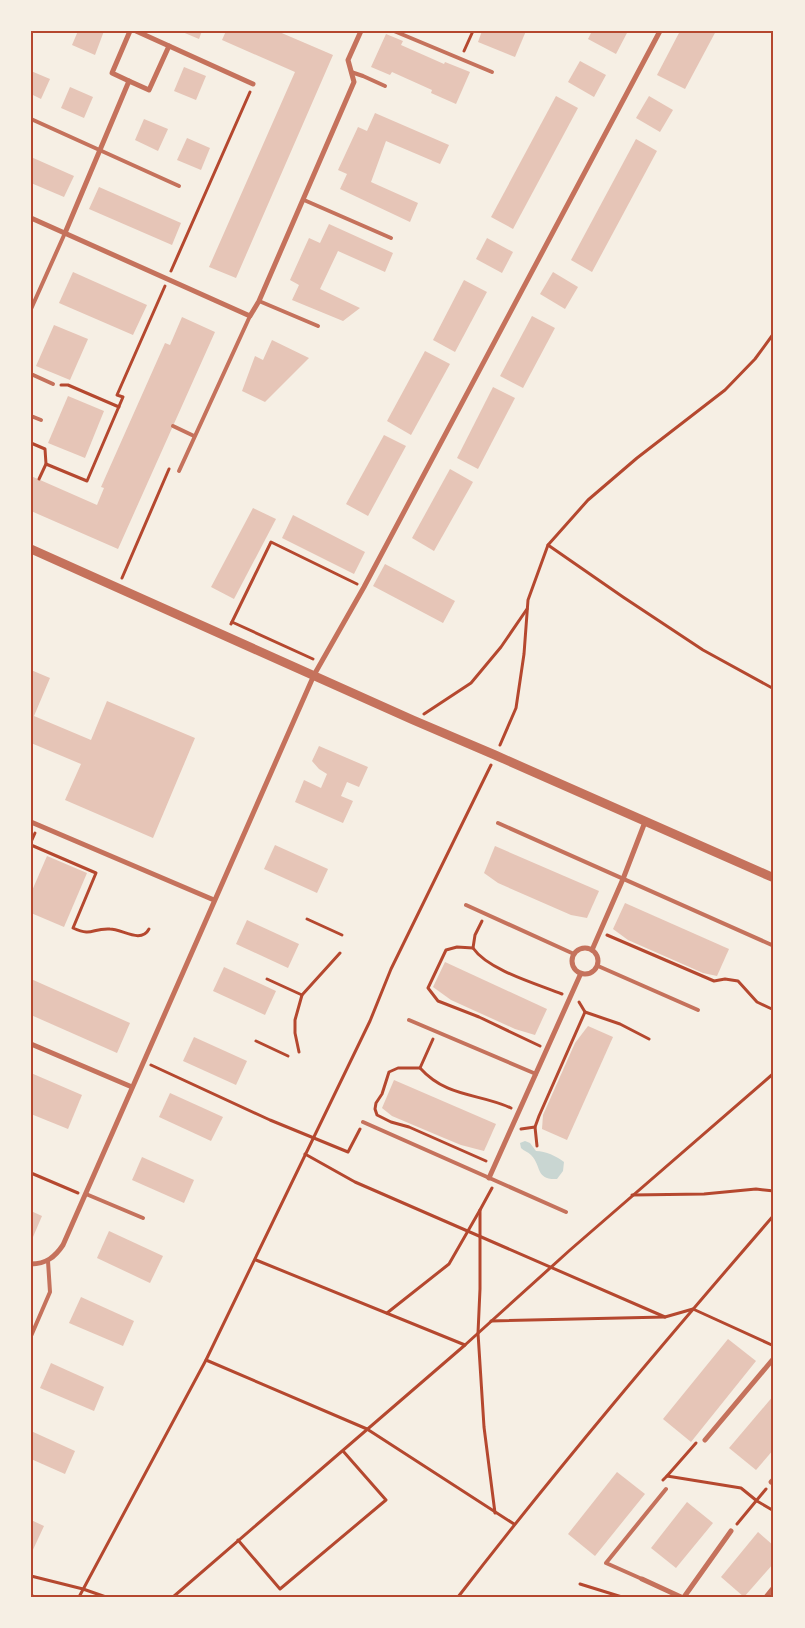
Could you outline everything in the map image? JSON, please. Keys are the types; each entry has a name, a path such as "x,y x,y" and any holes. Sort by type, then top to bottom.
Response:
{"street":[{"path":"130,31 112,73 149,90 169,46"},
{"path":"136,31 253,84"},
{"path":"31,218 250,316 259,301 304,200 354,82 348,60 361,31"},
{"path":"31,1264 48,1261 57,1254 63,1245 314,675 364,587 660,31"},
{"path":"65,233 129,81"},
{"path":"31,549 413,720 774,878"},
{"path":"31,822 214,900"},
{"path":"592,950 645,822"},
{"path":"586,948 592,950 598,960 598,966 594,971 588,974 574,969 572,962 574,954 579,949 586,948"},
{"path":"489,1178 581,973"},
{"path":"31,1044 132,1087"},
{"path":"705,1440 774,1358"},
{"path":"642,1579 682,1597 731,1531"},
{"path":"766,1597 774,1587"}],"lane":[{"path":"394,31 492,72"},
{"path":"351,72 385,86"},
{"path":"31,119 178,186"},
{"path":"304,200 391,238"},
{"path":"31,309 65,233"},
{"path":"259,301 318,326"},
{"path":"179,471 250,316"},
{"path":"31,374 53,384"},
{"path":"31,416 41,420"},
{"path":"173,426 194,436"},
{"path":"498,823 774,946"},
{"path":"466,905 574,954"},
{"path":"598,966 698,1010"},
{"path":"408,1020 536,1074"},
{"path":"364,1122 566,1212"},
{"path":"86,1195 143,1218"},
{"path":"31,1336 50,1292 48,1261"},
{"path":"642,1579 606,1563 666,1489"}],"path":[{"path":"460,59 473,31"},
{"path":"46,464 87,481 123,397 117,395 253,84"},
{"path":"79,1597 206,1360 256,1260 370,1021 391,969 516,708 524,654 528,600 548,545 588,500 637,458 725,390 755,359 774,333"},
{"path":"53,384 68,385 118,407"},
{"path":"31,443 46,449 46,464 39,479"},
{"path":"118,588 169,469 179,471"},
{"path":"226,636 271,542 364,587"},
{"path":"548,545 703,650 774,690"},
{"path":"353,592 357,584"},
{"path":"413,720 471,682 501,647 527,608"},
{"path":"232,622 315,660"},
{"path":"31,845 96,873 72,928 83,933 92,933 110,928 134,936 142,935 148,932 149,929"},
{"path":"485,914 475,935 473,948 477,955 514,976 579,1002 586,1012 620,1024 649,1040"},
{"path":"307,919 342,935"},
{"path":"600,931 714,981 738,981 757,1002 774,1010"},
{"path":"473,948 457,947 446,950 428,988 438,1001 479,1017 547,1048"},
{"path":"299,1052 295,1033 295,1020 302,995 340,952"},
{"path":"267,979 302,995"},
{"path":"537,1146 535,1127 539,1116 586,1012"},
{"path":"420,1068 435,1032"},
{"path":"256,1041 288,1056"},
{"path":"143,1061 348,1152 364,1122"},
{"path":"495,1165 409,1126 391,1122 377,1115 375,1110 376,1102 389,1072 398,1068 420,1068 428,1077 459,1093 500,1103 519,1112"},
{"path":"173,1597 465,1345 551,1267 774,1073"},
{"path":"305,1154 355,1182 665,1318"},
{"path":"31,1173 86,1195"},
{"path":"387,1313 449,1264 496,1181"},
{"path":"632,1195 704,1194 756,1189 774,1191"},
{"path":"480,1210 478,1333 484,1427 495,1513"},
{"path":"458,1597 514,1524 693,1308 774,1215"},
{"path":"256,1260 465,1345"},
{"path":"490,1321 665,1318 693,1308 774,1346"},
{"path":"206,1360 367,1429 514,1524"},
{"path":"666,1489 661,1483 700,1438 705,1440"},
{"path":"238,1540 280,1589 326,1551 386,1500 343,1451"},
{"path":"667,1476 741,1488 757,1501 774,1511"},
{"path":"731,1531 772,1481"},
{"path":"31,1576 83,1589 106,1597"},
{"path":"580,1584 622,1597"}],"shaded area":[{"path":"525,1141 530,1143 536,1151 551,1154 564,1162 563,1171 557,1179 550,1179 542,1175 534,1159 521,1148 520,1143"}],"building":[{"path":"78,31 104,31 95,55 72,45"},
{"path":"180,31 202,31 199,39"},
{"path":"226,31 277,31 333,55 236,278 209,267 295,72 222,40"},
{"path":"482,31 526,31 515,57 478,42"},
{"path":"592,31 628,31 616,54 588,39"},
{"path":"680,31 716,31 685,89 657,75"},
{"path":"386,34 403,41 401,45 444,64 445,62 470,72 456,104 431,93 432,90 392,72 390,75 371,67"},
{"path":"580,61 606,75 594,97 568,82"},
{"path":"184,67 206,76 196,100 174,91"},
{"path":"31,71 50,79 41,99 31,94"},
{"path":"70,87 93,97 84,118 61,108"},
{"path":"556,96 578,108 513,229 491,217"},
{"path":"649,96 673,110 660,132 636,118"},
{"path":"375,113 449,145 440,164 386,141 371,182 418,203 410,222 340,189 347,174 338,170 358,127 367,131"},
{"path":"144,119 168,129 158,151 135,140"},
{"path":"187,138 210,148 201,170 177,160"},
{"path":"636,139 657,151 592,272 571,260"},
{"path":"31,157 74,176 64,197 31,183"},
{"path":"99,187 181,223 172,245 89,209"},
{"path":"329,224 393,253 385,272 338,251 320,289 360,308 343,321 292,300 299,285 290,280 309,238 320,243"},
{"path":"487,238 513,252 502,273 476,259"},
{"path":"73,272 147,305 133,335 59,303"},
{"path":"553,272 578,287 565,309 540,294"},
{"path":"464,280 487,292 455,352 433,340"},
{"path":"532,316 555,328 523,388 500,376"},
{"path":"182,317 215,332 118,549 31,511 31,476 97,505 104,488 101,487 165,343 170,345"},
{"path":"54,325 88,339 70,380 36,366"},
{"path":"272,340 309,358 265,402 242,391 255,356 263,360"},
{"path":"425,351 450,364 411,435 387,421"},
{"path":"493,387 515,398 478,469 457,458"},
{"path":"68,396 104,411 85,458 48,443"},
{"path":"384,435 406,446 368,516 346,504"},
{"path":"450,469 473,482 434,551 412,538"},
{"path":"253,508 276,519 234,599 211,587"},
{"path":"293,515 365,552 354,574 282,538"},
{"path":"385,564 455,601 443,623 373,586"},
{"path":"31,670 50,678 34,716 91,740 107,701 195,738 153,838 65,800 81,764 31,743"},
{"path":"319,746 368,767 359,787 347,782 341,796 353,801 343,823 295,802 304,780 321,788 327,774 312,761"},
{"path":"275,845 328,869 317,893 264,869"},
{"path":"495,846 599,891 587,918 571,915 498,883 484,873"},
{"path":"47,856 87,873 64,927 31,913 31,893"},
{"path":"625,903 729,949 717,976 703,973 628,940 613,929"},
{"path":"247,920 299,944 288,968 236,944"},
{"path":"445,962 547,1009 535,1035 515,1029 451,1000 433,987"},
{"path":"224,967 276,991 265,1015 213,991"},
{"path":"31,979 130,1023 117,1053 31,1015"},
{"path":"588,1026 613,1037 567,1140 542,1129 543,1115 575,1043"},
{"path":"194,1037 247,1061 236,1085 183,1061"},
{"path":"31,1073 82,1095 68,1129 31,1114"},
{"path":"394,1080 496,1124 484,1151 461,1145 392,1116 382,1108"},
{"path":"170,1093 223,1117 211,1141 159,1117"},
{"path":"142,1157 194,1180 184,1203 132,1180"},
{"path":"31,1211 42,1216 33,1237 31,1236"},
{"path":"109,1231 163,1256 150,1283 97,1258"},
{"path":"81,1297 134,1321 123,1346 69,1323"},
{"path":"728,1339 756,1361 691,1442 663,1419"},
{"path":"51,1363 104,1387 94,1411 40,1388"},
{"path":"774,1395 774,1449 756,1470 729,1448"},
{"path":"31,1431 75,1451 65,1474 31,1459"},
{"path":"617,1472 645,1494 595,1556 568,1534"},
{"path":"687,1502 713,1523 676,1568 651,1548"},
{"path":"31,1520 44,1526 31,1554"},
{"path":"758,1532 774,1546 774,1563 744,1597 721,1577"}],"tram line":[{"path":"31,1594 38,1597"}]}
